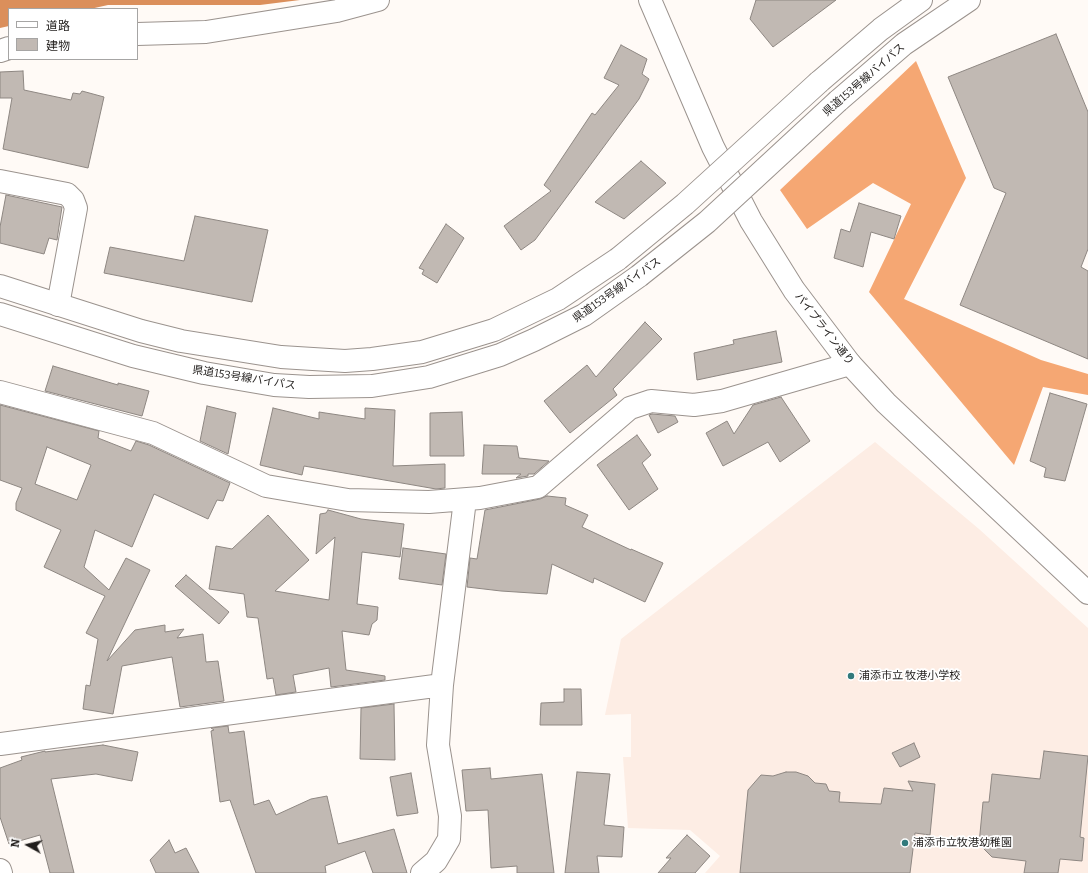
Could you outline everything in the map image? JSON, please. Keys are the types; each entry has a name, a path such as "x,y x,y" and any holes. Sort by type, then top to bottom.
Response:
{"main road":[{"path":"138,34 206,32 337,11 378,0"},
{"name":"パイプライン通り","path":"650,0 713,147 751,221 794,290 850,364 891,408 1088,593"},
{"path":"0,286 141,330 214,347 282,357 345,361 372,359 422,352 494,330 558,299 618,259 686,204 819,82 881,29 920,0"},
{"name":"県道153号線バイパス","path":"0,314 133,356 204,373 274,385 309,387 372,386 435,376 500,355 584,315 639,276 707,222 838,101 904,44 969,0"},
{"path":"0,181 67,194 74,200 76,208 58,305"},
{"path":"0,392 153,433 266,486 348,500 429,502 465,500 538,487 630,408 651,401 694,405 722,401 850,364"},
{"path":"422,873 436,860 449,839 450,816 438,745 442,685 465,500"},
{"path":"0,744 442,685"}],"shaded area":[{"path":"0,0 300,0 260,5 108,5 94,8 8,8 8,26 0,28"},
{"path":"916,61 966,178 904,299 1041,360 1088,374 1088,395 1043,387 1014,465 869,292 911,204 873,183 807,229 780,190"},
{"name":"浦添市立 牧港小学校","path":"875,442 979,529 1088,628 1088,873 705,873 720,856 690,830 628,828 623,757 631,757 631,714 605,715 621,639"}],"building":[{"path":"756,0 836,0 773,47 750,19"},
{"path":"1056,34 1088,112 1088,249 1081,267 1088,271 1088,359 960,305 1006,193 994,188 948,77"},
{"path":"621,45 647,59 642,74 649,79 639,99 535,240 521,250 504,226 551,191 544,185 592,113 595,115 619,85 604,78"},
{"path":"23,71 24,90 71,100 73,93 80,94 82,91 104,97 88,168 3,149 12,98 0,98 0,72"},
{"path":"641,161 666,183 624,219 595,202"},
{"path":"6,195 62,207 57,240 49,238 44,254 0,243 0,227"},
{"path":"859,203 901,216 894,239 871,232 863,267 834,258 841,229 850,232"},
{"path":"195,216 268,230 252,302 104,273 110,247 184,261"},
{"path":"446,224 464,238 437,283 422,274 424,270 419,268"},
{"path":"645,322 662,339 613,389 617,395 570,433 544,401 587,365 596,377"},
{"path":"776,331 782,362 697,380 694,353 734,344 733,340"},
{"path":"53,366 118,385 118,383 149,391 142,416 45,391"},
{"path":"1050,393 1087,404 1065,481 1044,477 1046,468 1030,461"},
{"path":"781,397 810,441 780,462 768,442 723,466 706,433 727,421 734,434 753,405"},
{"path":"0,405 99,431 98,438 131,451 136,441 149,445 230,483 223,501 217,500 208,519 154,494 132,547 95,530 84,567 109,590 126,558 150,570 107,661 135,630 165,625 165,632 184,629 177,638 203,634 206,662 218,661 224,701 180,707 172,657 122,666 113,714 83,709 86,685 90,686 98,639 86,633 105,596 44,567 61,530 16,510 16,503 22,488 0,480","holes":["47,447 91,465 77,500 35,484"]},
{"path":"207,406 236,413 228,454 200,441"},
{"path":"273,408 319,419 319,412 365,419 365,408 395,410 393,466 445,464 445,488 436,489 304,466 302,475 260,465"},
{"path":"462,412 464,456 430,456 430,413"},
{"path":"649,415 675,416 678,422 658,433"},
{"path":"637,435 651,455 642,463 658,489 629,510 597,465"},
{"path":"484,445 517,446 519,458 549,461 534,474 528,474 528,476 516,478 521,474 482,474"},
{"path":"547,496 566,498 565,505 588,515 582,527 663,563 645,602 594,578 593,583 552,564 547,594 467,587 470,558 477,559 485,510 540,499"},
{"path":"328,510 361,519 404,524 400,557 362,552 357,604 378,607 377,620 372,624 369,635 342,631 346,670 385,676 385,680 331,687 329,668 293,675 296,692 276,695 273,678 267,679 258,618 247,617 244,594 209,589 216,546 232,549 268,515 309,560 275,591 329,600 335,537 316,554 320,514 326,513"},
{"path":"403,548 446,554 442,585 399,579"},
{"path":"186,575 229,612 219,624 175,586"},
{"path":"564,689 581,689 582,725 540,725 541,703 564,702"},
{"path":"394,704 395,760 360,759 361,708"},
{"path":"228,726 229,733 244,731 254,805 269,800 276,815 311,799 327,796 338,844 394,829 407,873 373,873 365,851 325,866 326,873 256,873 230,800 220,802 211,731 214,730 211,728"},
{"path":"914,743 920,757 900,767 892,753"},
{"path":"103,745 138,752 132,781 96,774 51,779 74,873 50,873 40,835 9,844 0,817 0,768 22,760 21,757 45,751"},
{"path":"1044,751 1088,756 1080,837 1084,838 1082,861 1060,859 1058,873 1024,873 1026,861 992,857 979,844 983,802 989,802 992,774 1040,779"},
{"path":"490,768 491,779 542,774 554,873 517,873 517,866 491,868 488,810 466,811 462,770"},
{"path":"577,772 610,774 604,825 624,827 622,857 597,856 599,873 565,873"},
{"path":"786,772 796,772 808,776 815,783 826,784 829,791 840,792 839,802 881,804 884,788 913,791 908,781 935,784 930,835 915,833 910,873 740,873 748,790 761,775 773,776"},
{"path":"411,773 418,813 397,816 390,777"},
{"path":"687,835 710,856 695,873 658,873 671,858 666,858"},
{"path":"169,840 175,853 186,848 199,873 156,873 150,860"}],"place":[{"name":"浦添市立 牧港小学校","path":"851,676"},
{"name":"浦添市立牧港幼稚園","path":"905,843"}]}
